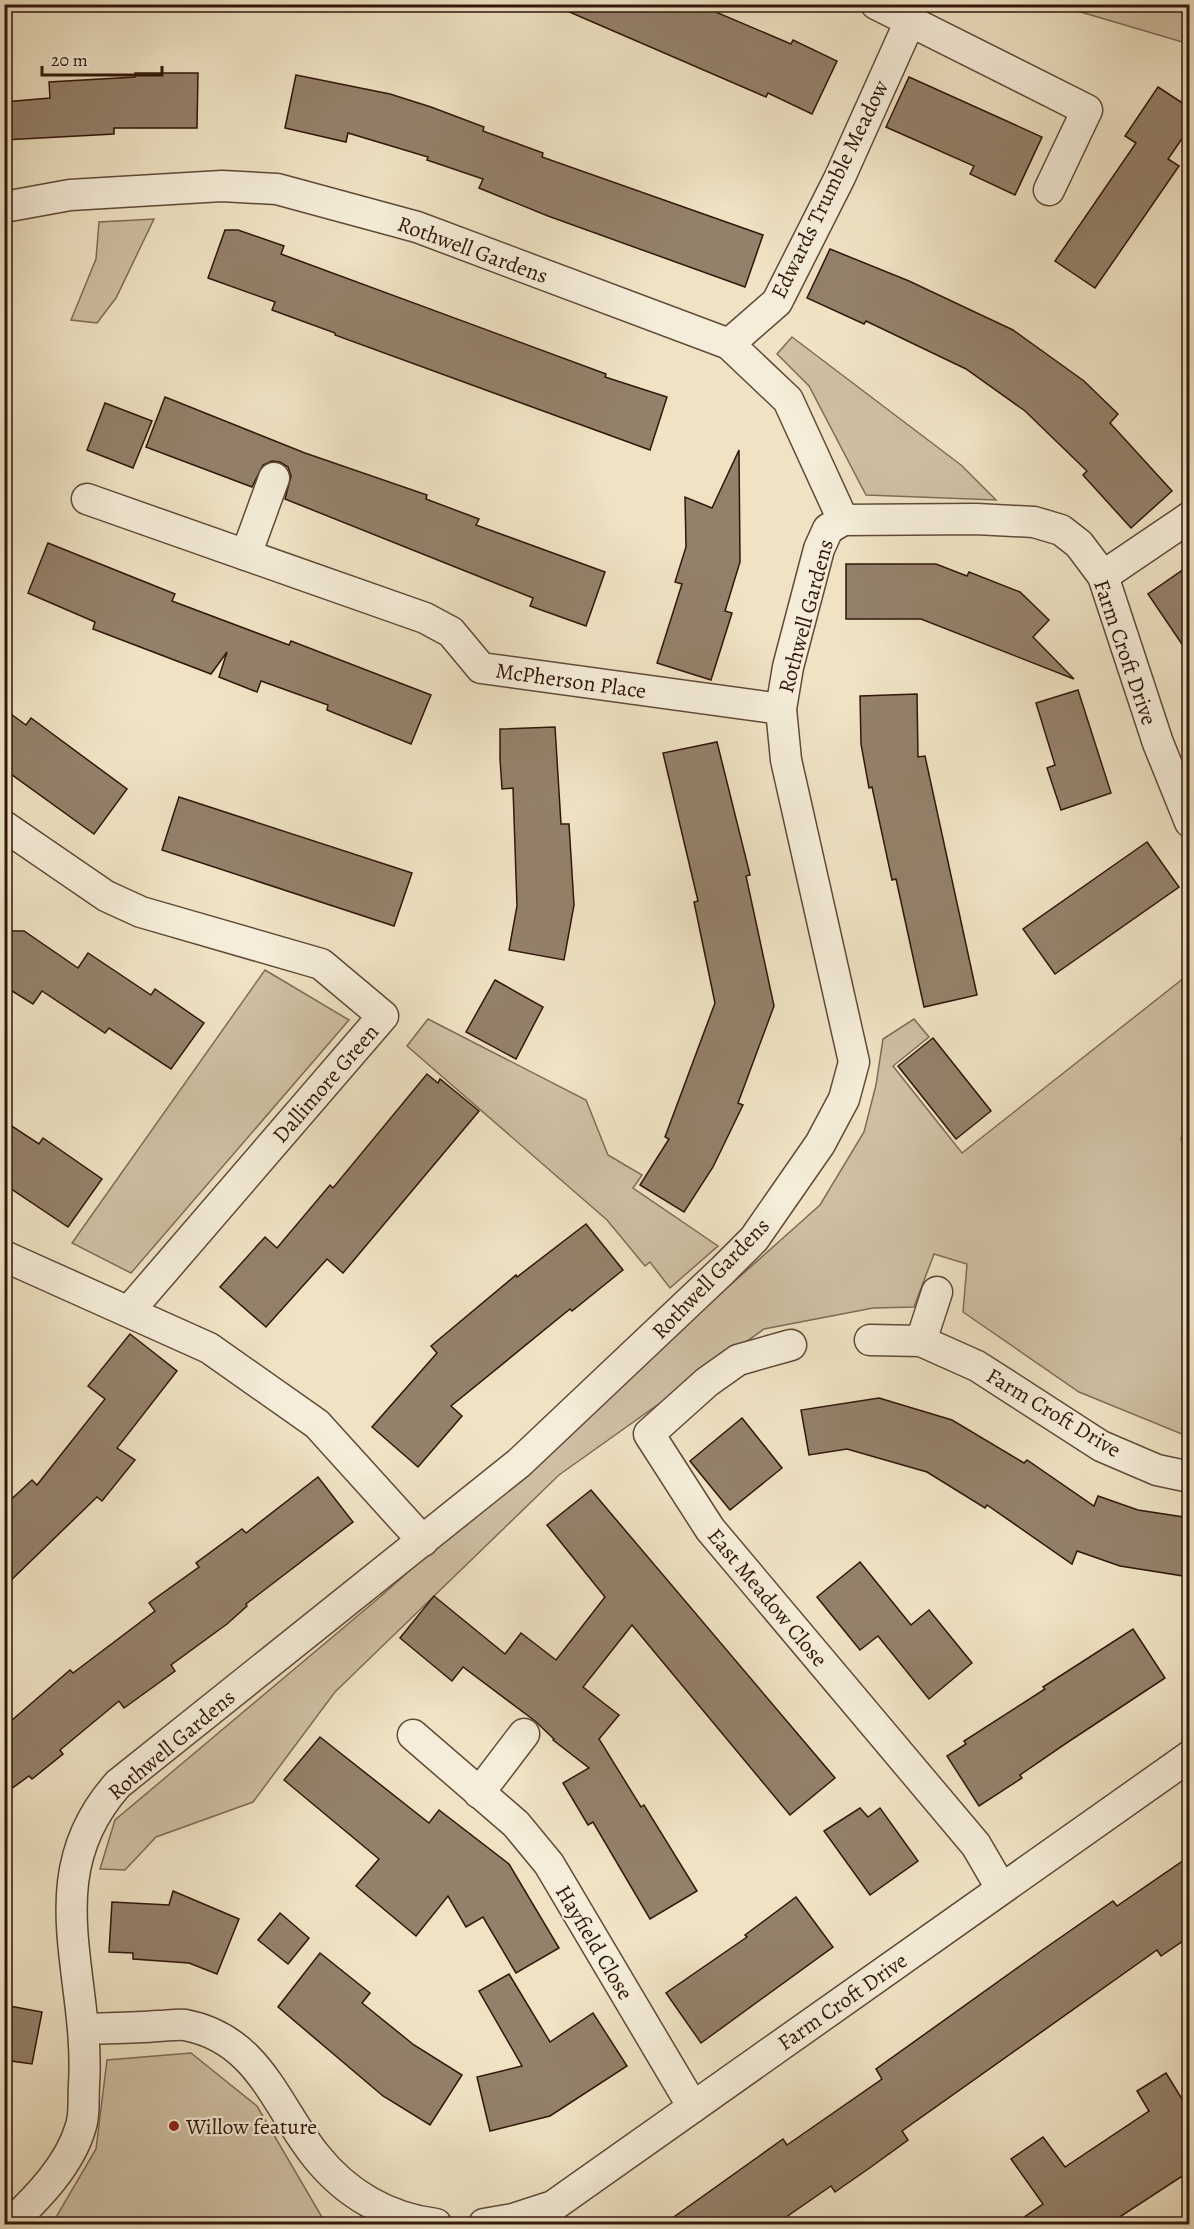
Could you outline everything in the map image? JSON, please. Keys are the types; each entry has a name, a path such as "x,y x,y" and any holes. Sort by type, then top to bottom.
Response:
{"street":[{"path":"876,4 1087,110 1049,190"},
{"name":"Edwards Trumble Meadow","path":"729,344 777,302 840,177 910,21"},
{"name":"Rothwell Gardens","path":"4,207 70,195 222,186 277,189 417,227 729,344 789,400 843,520 828,529 819,549 788,667 781,709 786,760 854,1062 844,1099 820,1144 754,1239 519,1463 118,1784 98,1806 80,1848 72,1883 70,1920 84,2029 81,2126 58,2172 10,2224"},
{"path":"246,555 274,478"},
{"name":"McPherson Place","path":"87,499 425,618 451,632 481,668 781,709"},
{"path":"1102,576 1190,518"},
{"name":"Farm Croft Drive","path":"843,520 976,519 1034,522 1061,530 1078,543 1102,576 1158,742 1190,822"},
{"name":"Dallimore Green","path":"4,826 106,896 141,912 321,964 382,1016 129,1311"},
{"path":"4,1256 209,1348 317,1424 423,1540"},
{"path":"921,1341 937,1292"},
{"name":"Farm Croft Drive","path":"870,1340 921,1341 977,1366 1101,1446 1157,1470 1190,1477"},
{"name":"East Meadow Close","path":"791,1345 738,1360 707,1382 649,1434 710,1529 976,1845 1001,1888"},
{"path":"479,1793 524,1734"},
{"name":"Hayfield Close","path":"413,1735 516,1824 549,1864 693,2107"},
{"name":"Farm Croft Drive","path":"484,2224 513,2219 553,2206 1190,1756"},
{"path":"84,2029 183,2025 212,2034 238,2049 257,2067 315,2156 333,2175 362,2199 390,2213 436,2224"}],"shaded area":[{"path":"1057,5 1189,5 1189,44"},
{"path":"154,219 116,298 97,323 71,320 96,259 99,222"},
{"path":"792,337 961,465 996,500 866,495 809,386 777,354"},
{"path":"265,970 349,1020 131,1273 72,1243"},
{"path":"1189,974 1190,1103 1181,1139 1190,1165 1189,1437 1079,1392 963,1312 967,1264 934,1254 914,1307 873,1308 764,1329 559,1475 335,1692 253,1802 156,1837 125,1870 100,1869 115,1820 380,1597 820,1205 864,1132 876,1085 883,1039 914,1019 929,1037 893,1066 962,1153"},
{"path":"428,1019 586,1100 608,1155 642,1175 633,1188 718,1246 670,1288 650,1262 645,1266 607,1220 407,1046"},
{"path":"191,2053 257,2106 326,2224 52,2224 96,2149 107,2060"}],"building":[{"path":"551,4 697,4 791,44 793,40 837,61 812,114 768,93 766,97"},
{"path":"135,73 198,73 197,128 114,128 114,134 4,140 4,102 50,98 49,82 135,77"},
{"path":"296,75 390,94 431,107 484,127 483,131 543,153 542,157 763,235 745,287 548,216 479,188 483,179 427,160 428,157 348,133 346,142 285,128"},
{"path":"909,77 1042,137 1015,195 970,174 974,166 886,127"},
{"path":"1158,87 1190,108 1190,127 1168,159 1179,166 1095,288 1055,261 1136,143 1125,136"},
{"path":"225,230 238,230 284,246 281,254 606,374 605,377 667,397 650,450 335,335 335,333 272,310 275,302 208,278"},
{"path":"830,249 909,281 1013,330 1084,381 1118,414 1110,423 1172,491 1131,528 1083,475 1087,471 1025,411 966,369 866,321 864,324 807,298"},
{"path":"165,397 305,453 427,495 426,499 479,519 476,525 605,572 586,626 530,606 533,598 285,499 291,476 288,467 280,462 272,461 263,465 252,487 146,447"},
{"path":"105,403 152,421 133,468 87,450"},
{"path":"739,450 740,562 725,611 732,613 711,680 657,663 682,584 675,582 686,547 685,497 712,508"},
{"path":"48,543 175,594 172,601 289,645 291,641 431,695 411,744 327,710 328,705 261,681 257,692 219,677 227,652 211,674 93,629 95,622 28,593"},
{"path":"846,564 936,564 967,576 969,572 1020,592 1049,620 1033,637 1074,679 921,619 846,619"},
{"path":"1190,565 1190,656 1148,594"},
{"path":"1078,690 1111,793 1061,810 1047,768 1055,765 1036,703"},
{"path":"917,694 918,757 925,756 977,995 924,1007 896,879 892,880 872,787 869,788 861,744 860,696"},
{"path":"4,709 26,725 31,718 127,789 94,834 4,769"},
{"path":"555,727 561,824 569,824 574,905 564,960 509,950 517,906 513,788 502,789 500,759 500,729"},
{"path":"717,742 750,875 746,876 774,1006 738,1103 743,1105 713,1167 684,1212 640,1185 669,1139 665,1137 715,1003 694,902 698,901 663,753"},
{"path":"179,797 412,873 394,926 162,850"},
{"path":"1147,842 1179,887 1055,974 1023,929"},
{"path":"12,931 24,931 78,968 88,953 151,995 155,989 204,1023 171,1069 109,1028 105,1033 42,991 33,1004 4,986 4,941"},
{"path":"495,980 543,1007 516,1059 466,1032"},
{"path":"933,1038 991,1111 956,1139 898,1066"},
{"path":"427,1074 438,1083 440,1079 479,1111 343,1273 327,1259 266,1327 220,1287 265,1237 277,1248 330,1185 333,1188"},
{"path":"4,1121 39,1144 43,1138 102,1179 68,1227 4,1184"},
{"path":"586,1224 623,1270 572,1311 570,1309 451,1406 462,1416 418,1467 372,1427 437,1353 431,1346 516,1275 517,1277"},
{"path":"130,1334 177,1371 117,1448 135,1460 102,1501 97,1497 4,1587 4,1506 32,1480 37,1485 105,1399 88,1386"},
{"path":"879,1398 952,1420 1024,1463 1027,1460 1094,1506 1098,1496 1138,1510 1190,1518 1190,1577 1120,1566 1077,1551 1072,1564 987,1505 985,1508 927,1472 847,1449 809,1455 801,1410"},
{"path":"742,1418 782,1468 730,1510 690,1461"},
{"path":"318,1477 353,1522 246,1604 247,1606 227,1624 171,1665 175,1671 124,1708 119,1701 60,1750 63,1754 32,1779 29,1776 4,1794 4,1727 70,1670 73,1673 155,1611 149,1603 199,1567 196,1563 242,1529 246,1533"},
{"path":"591,1490 835,1778 790,1815 632,1625 583,1687 619,1715 599,1739 641,1807 644,1805 697,1891 650,1919 593,1822 588,1825 563,1783 589,1768 553,1740 535,1721 463,1667 452,1681 400,1638 434,1596 505,1654 521,1633 556,1660 605,1597 547,1525"},
{"path":"860,1562 911,1625 929,1610 972,1663 929,1699 878,1636 860,1650 817,1597"},
{"path":"1133,1629 1165,1678 1020,1775 1022,1778 979,1806 947,1756 966,1744 964,1741 1045,1689 1043,1687"},
{"path":"320,1737 429,1823 439,1810 509,1864 559,1948 516,1973 483,1917 466,1927 448,1896 416,1936 356,1886 379,1859 284,1780"},
{"path":"860,1808 868,1817 880,1808 918,1861 870,1895 824,1831"},
{"path":"1190,1856 1190,1936 1161,1956 1157,1950 902,2131 908,2140 871,2167 835,2192 831,2186 776,2224 664,2224 783,2139 787,2145 882,2079 876,2069 1041,1951 1113,1901 1117,1906"},
{"path":"173,1891 239,1919 217,1974 189,1963 133,1959 133,1953 109,1952 112,1902 169,1905"},
{"path":"796,1897 833,1947 701,2043 666,1993 747,1937 745,1935"},
{"path":"280,1913 309,1938 288,1964 258,1940"},
{"path":"320,1953 370,1993 362,2003 414,2045 462,2075 430,2125 383,2096 278,2007"},
{"path":"509,1974 550,2042 593,2013 627,2066 550,2116 490,2131 477,2077 522,2066 479,1991"},
{"path":"4,2005 42,2012 32,2064 4,2060"},
{"path":"1166,2073 1190,2112 1190,2171 1109,2224 1014,2224 1043,2204 1011,2159 1043,2137 1065,2167 1149,2111 1137,2091"}],"place":[{"name":"Willow feature","path":"174,2126"}]}
